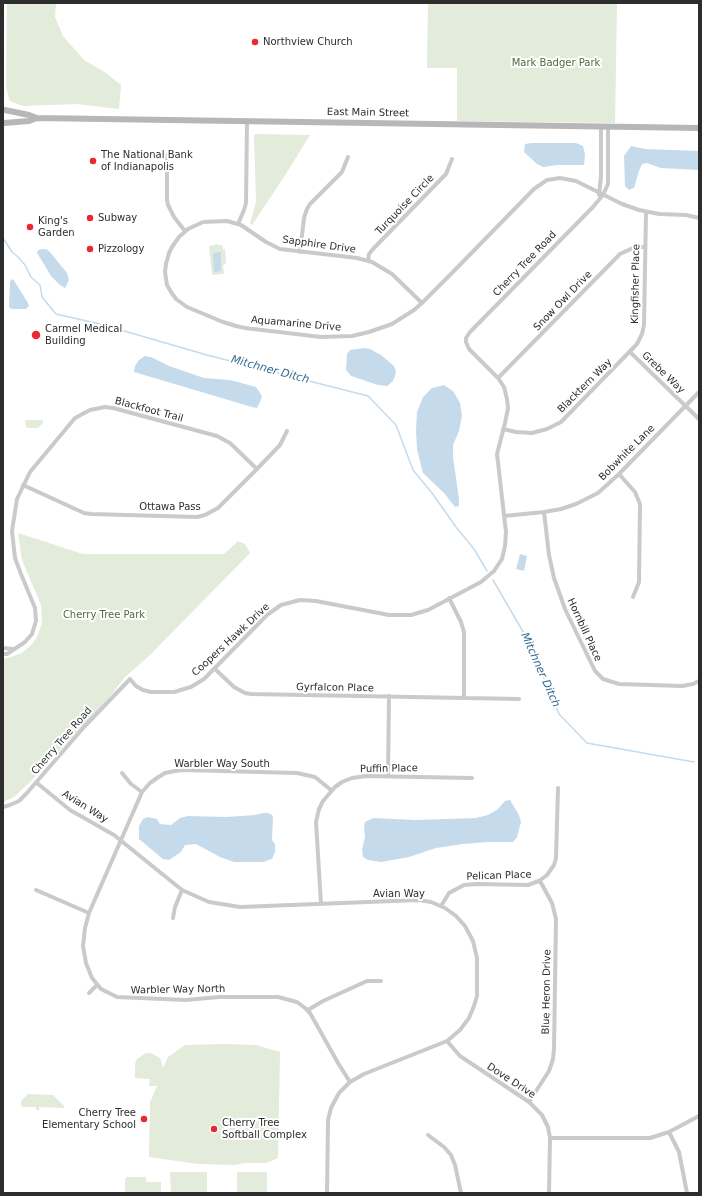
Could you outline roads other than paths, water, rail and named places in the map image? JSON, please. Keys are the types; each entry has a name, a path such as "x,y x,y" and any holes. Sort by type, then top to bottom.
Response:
{"main road":[{"name":"East Main Street","path":"4,109 37,118 699,128"},
{"path":"4,109 6,115 4,124"},
{"name":"East Main Street","path":"4,124 29,121 37,118"}],"street":[{"path":"238,224 246,203 247,121"},
{"path":"601,127 602,194"},
{"path":"602,194 608,184 608,127"},
{"path":"167,155 168,205 174,217 185,231"},
{"path":"300,252 304,218 307,209 310,204 342,172 348,156"},
{"name":"Turquoise Circle","path":"368,261 369,254 373,249 446,174 452,159"},
{"name":"Aquamarine Drive","path":"185,231 172,247 167,259 166,279 170,292 181,304 236,326 321,337 352,336 369,332 392,324 406,316 422,303 541,183 553,178 568,178 622,204 646,212 686,215 699,218"},
{"name":"Cherry Tree Road","path":"466,342 470,332 592,208 602,194"},
{"name":"Kingfisher Place","path":"630,352 637,344 642,334 644,325 646,212"},
{"name":"Sapphire Drive","path":"185,231 203,222 222,220 238,224 274,247 286,251 357,258 368,261 392,274 422,303"},
{"name":"Snow Owl Drive","path":"498,378 620,254 635,247 645,247"},
{"name":"Coopers Hawk Drive","path":"130,679 136,686 151,692 174,692 183,690 200,682 267,614 287,603 300,600 316,601 389,615 406,616 428,610 481,582 491,575 502,559 506,546 497,454 508,408 504,387 498,378 469,349 466,342"},
{"name":"Grebe Way","path":"630,352 699,419"},
{"name":"Blacktern Way","path":"503,429 525,433 539,431 554,426 575,408 630,352"},
{"name":"Bobwhite Lane","path":"504,516 561,509 588,498 607,486 699,392"},
{"name":"Blackfoot Trail","path":"3,654 7,654 13,649 21,646 29,638 34,630 36,621 35,608 18,566 12,539 17,499 23,485 37,462 75,418 90,410 105,407 121,410 224,439 257,470"},
{"name":"Ottawa Pass","path":"23,485 84,513 197,517 217,509 280,445 287,431"},
{"path":"619,474 636,492 640,504 639,582 633,597"},
{"name":"Hornbill Place","path":"544,512 550,563 559,592 565,609 592,668 597,674 607,680 619,684 682,686 699,681"},
{"path":"449,598 461,622 464,632 464,698"},
{"path":"3,648 13,649"},
{"name":"Gyrfalcon Place","path":"214,669 234,687 245,693 264,695 519,699"},
{"name":"Cherry Tree Road","path":"3,807 19,801 37,783 84,727 130,679"},
{"path":"388,776 389,696"},
{"name":"Warbler Way South","path":"122,840 142,792 150,783 165,773 184,770 297,772 315,777 331,790"},
{"path":"122,773 131,784 142,792"},
{"name":"Puffin Place","path":"321,904 316,822 319,809 331,790 342,782 352,778 366,776 472,778"},
{"name":"Avian Way","path":"37,783 70,810 122,840 182,890 209,902 232,906 414,900 425,901 440,906 456,916 465,926 473,941 477,958 477,988 473,1010 464,1026 447,1041 364,1074 350,1082 336,1099 329,1114 327,1131 327,1193"},
{"name":"Pelican Place","path":"440,906 449,893 464,885 533,884 540,881 550,872 556,858 558,788"},
{"path":"89,993 97,985 89,971 84,951 85,928 89,913 122,840"},
{"name":"Blue Heron Drive","path":"530,1102 549,1071 553,1059 554,1049 556,919 552,903 540,881"},
{"path":"36,890 89,913"},
{"path":"173,918 175,907 182,890"},
{"path":"350,1082 308,1010 323,1000 367,981 381,981"},
{"name":"Warbler Way North","path":"97,985 106,992 121,998 186,1000 219,997 278,997 296,1002 308,1010"},
{"name":"Dove Drive","path":"447,1041 455,1052 465,1060 530,1102 542,1115 548,1127 550,1138 549,1193"},
{"path":"550,1138 645,1139 669,1132 699,1116"},
{"path":"669,1132 679,1152 687,1193"},
{"path":"428,1135 444,1147 451,1155 455,1165 461,1193"}],"water":[{"path":"576,143 583,146 585,154 584,165 557,165 543,167 537,164 524,152 525,144"},
{"path":"631,146 645,149 699,151 699,170 661,168 647,163 642,164 634,188 629,190 625,186 624,156"},
{"path":"46,249 50,252 67,273 69,280 65,288 51,276 37,253 38,250"},
{"path":"221,252 221,271 214,272 213,253"},
{"path":"13,279 28,303 29,306 26,309 12,309 9,307 10,281"},
{"path":"364,348 370,349 381,355 394,366 396,371 395,376 393,381 387,386 378,385 351,376 346,370 347,354 350,350"},
{"path":"145,356 204,378 230,380 256,387 262,396 260,402 257,408 252,407 134,372 135,366 139,360"},
{"path":"444,385 453,391 460,403 462,416 459,431 453,445 453,457 459,499 459,506 455,507 444,493 423,473 417,449 417,412 423,397 432,388"},
{"path":"520,554 527,556 524,571 516,569"},
{"path":"510,800 519,815 521,822 517,837 513,842 488,842 436,848 409,857 381,862 368,860 363,857 362,850 365,837 365,822 373,818 415,820 476,818 488,815 498,809 505,801"},
{"path":"268,813 273,817 272,840 275,844 275,852 272,859 263,862 234,862 220,857 196,844 185,845 181,852 169,860 163,859 139,839 139,826 143,819 148,817 157,819 160,824 171,825 180,818 188,816 226,817"}],"waterway":[{"name":"Mitchner Ditch","path":"3,238 12,252 25,265 31,277 40,285 42,297 56,314 100,324 207,355 368,396 396,425 413,470 474,549 487,571"},
{"name":"Mitchner Ditch","path":"493,580 529,642 559,714 587,743 694,762"}],"place":[{"name":"Northview Church","path":"255,42"},
{"name":"The National Bank of Indianapolis","path":"93,161"},
{"name":"Subway","path":"90,218"},
{"name":"King's Garden","path":"30,227"},
{"name":"Pizzology","path":"90,249"},
{"name":"Carmel Medical Building","path":"36,335"},
{"name":"Cherry Tree Elementary School","path":"144,1119"},
{"name":"Cherry Tree Softball Complex","path":"214,1129"}],"park label":[{"name":"Mark Badger Park","path":"556,63"},
{"name":"Cherry Tree Park","path":"104,615"}]}
